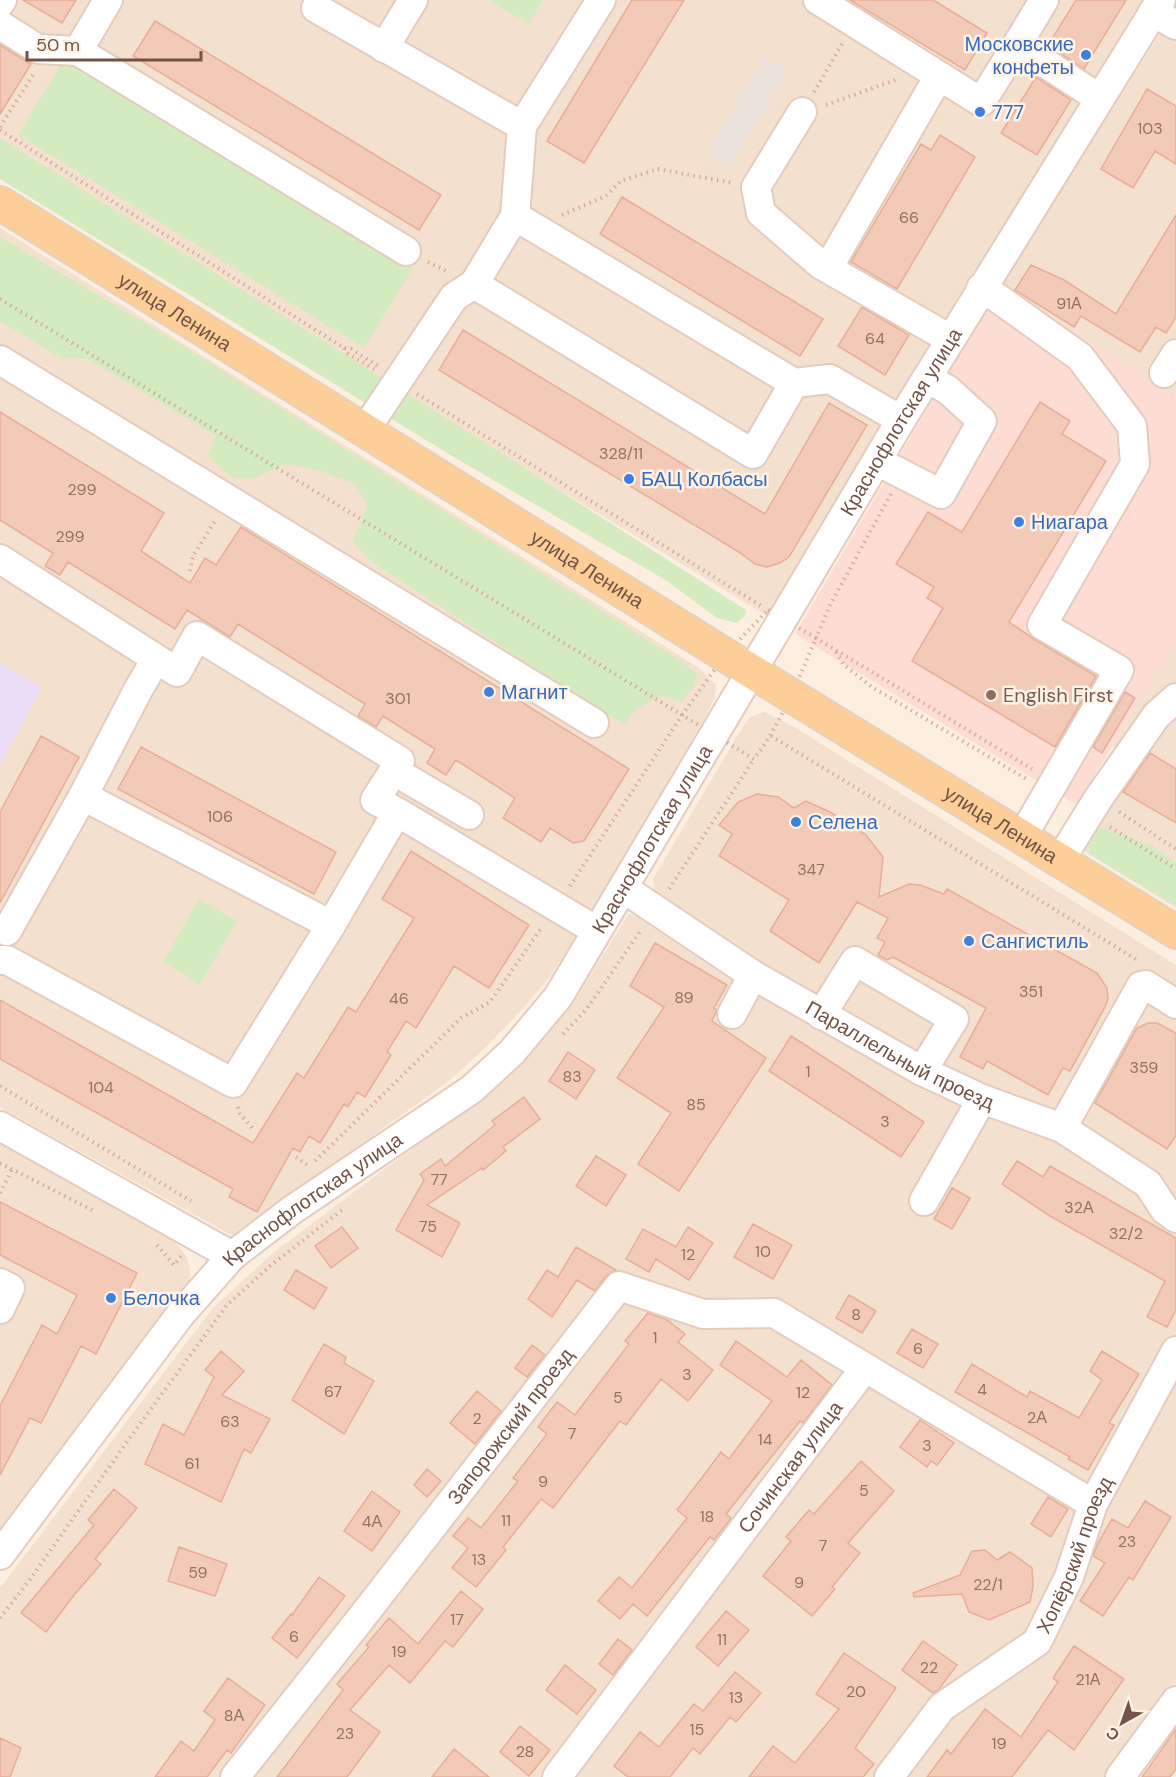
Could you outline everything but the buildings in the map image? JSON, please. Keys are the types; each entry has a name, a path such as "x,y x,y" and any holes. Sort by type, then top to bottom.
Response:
{"main road":[{"name":"улица Ленина","path":"0,203 750,671 1176,933"}],"street":[{"path":"78,51 108,0"},
{"path":"384,48 413,0"},
{"path":"365,430 454,297 474,284 525,221 522,126 601,0"},
{"path":"818,0 981,102 1044,0"},
{"path":"316,8 522,126"},
{"name":"Краснофлотская улица","path":"0,1555 180,1315 232,1256 292,1210 472,1089 512,1052 558,997 750,671 981,288 1099,98 1163,12"},
{"path":"0,26 38,49 78,51 405,251"},
{"path":"1017,45 1099,98"},
{"path":"828,268 932,72"},
{"path":"802,112 756,188 761,213 819,264 950,339"},
{"path":"525,221 794,383 830,379 901,420"},
{"path":"474,284 753,454 794,383"},
{"path":"981,288 1080,357 1132,426 1135,464 1042,625 1119,670 1022,837"},
{"path":"0,360 594,723"},
{"path":"877,461 941,494 982,421 948,390 927,378"},
{"path":"0,559 177,672 198,636 400,761 375,800 597,931"},
{"path":"7,931 156,659"},
{"path":"1060,860 1156,716 1176,698"},
{"path":"394,771 469,815"},
{"path":"83,796 331,925"},
{"path":"0,960 7,960 233,1083 331,925 397,812"},
{"name":"Параллельный проезд","path":"623,888 753,975 922,1071 982,1099 1062,1128 1148,1184 1165,1210 1176,1218"},
{"path":"821,1015 855,961 954,1019 922,1071"},
{"path":"732,1014 753,975"},
{"path":"1062,1128 1141,986 1146,985 1176,1004"},
{"path":"924,1201 982,1099"},
{"path":"0,1126 232,1256"},
{"path":"0,1283 10,1288 0,1309"},
{"name":"Запорожский проезд","path":"235,1777 618,1286 703,1314 774,1313 864,1369"},
{"name":"Хопёрский проезд","path":"889,1777 942,1707 1037,1642 1069,1577 1093,1504 1176,1351"},
{"path":"864,1369 1093,1504"},
{"name":"Сочинская улица","path":"557,1777 864,1369"},
{"path":"1120,1777 1176,1701"}],"path":[{"path":"802,112 854,23"},
{"path":"48,50 0,128 344,348 351,349 380,367"},
{"path":"802,112 932,72"},
{"path":"525,221 606,196 621,181 658,169 756,188"},
{"path":"416,393 768,610"},
{"path":"190,571 193,556 228,500"},
{"path":"816,638 1051,787"},
{"path":"836,651 844,665 872,687 1051,787"},
{"path":"771,736 1146,965"},
{"path":"556,1041 586,1010 754,759"},
{"path":"1094,807 1176,849"},
{"path":"1094,807 1176,869"},
{"path":"0,1086 198,1205"},
{"path":"296,1157 310,1167"},
{"path":"0,1194 12,1169"},
{"path":"0,1618 226,1305 270,1266 348,1205"}],"shaded area":[{"path":"0,0 1147,0 769,617 403,395 0,139"},
{"path":"1176,9 1176,392 1175,397 1000,285"},
{"path":"764,57 788,71 730,167 707,153"},
{"path":"0,228 699,668 716,685 715,696 708,712 593,912 549,978 526,1005 449,1081 297,1190 245,1232 233,1236 0,1107"},
{"path":"1000,285 1176,397 1176,640 1077,805 795,634"},
{"path":"1176,640 1176,908 1071,843 1127,756 1112,746"},
{"path":"0,663 42,688 0,765"},
{"path":"764,712 791,725 1176,965 1176,1687 1111,1777 0,1777 0,1588 212,1309 274,1252 481,1097 522,1062 575,999 629,914 639,916 654,893 653,879 742,728 750,717"},
{"path":"0,1140 168,1232 186,1256 190,1278 184,1290 0,1530"}],"green space":[{"path":"488,0 543,0 529,24"},
{"path":"66,56 413,268 364,348 18,135"},
{"path":"0,138 454,423 746,610 745,616 737,623 717,618 667,581 452,456 0,179"},
{"path":"0,237 180,344 682,662 697,674 694,687 682,701 659,696 633,712 624,725 379,567 352,542 368,506 355,484 318,470 286,464 252,479 231,478 208,455 216,436 88,359 61,358 0,321"},
{"path":"1099,827 1152,846 1176,862 1176,906 1091,855 1087,841"},
{"path":"199,899 237,921 200,984 163,962"}],"place":[{"name":"Московские конфеты","path":"1086,55"},
{"name":"777","path":"980,112"},
{"name":"БАЦ Колбасы","path":"629,479"},
{"name":"Ниагара","path":"1019,522"},
{"name":"Магнит","path":"489,692"},
{"name":"English First","path":"991,695"},
{"name":"Селена","path":"796,822"},
{"name":"Сангистиль","path":"969,941"},
{"name":"Белочка","path":"111,1298"}]}
